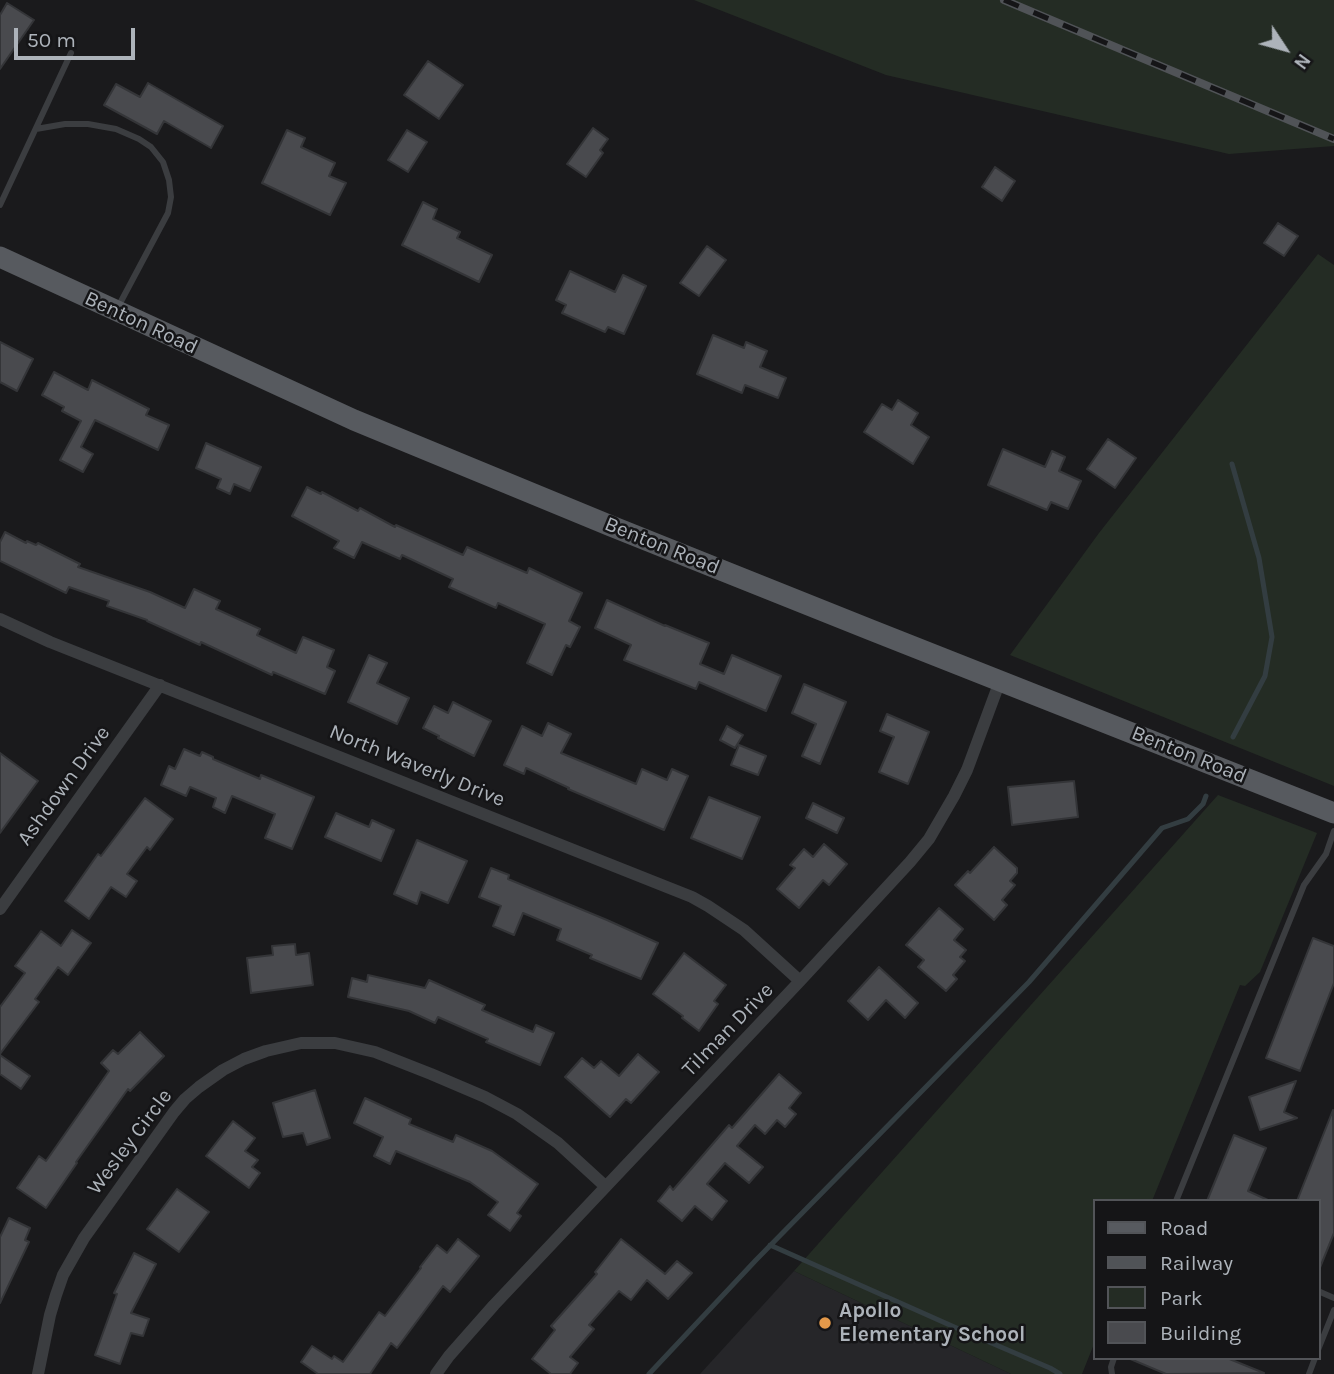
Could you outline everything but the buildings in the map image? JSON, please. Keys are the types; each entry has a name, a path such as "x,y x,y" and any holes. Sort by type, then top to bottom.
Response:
{"main road":[{"name":"Benton Road","path":"0,257 354,420 611,526 1334,813"}],"street":[{"name":"North Waverly Drive","path":"0,619 50,642 692,897 744,930 800,982"},
{"name":"Tilman Drive","path":"436,1374 468,1334 886,890 929,839 967,770 1000,681"},
{"name":"Ashdown Drive","path":"0,909 160,685"},
{"name":"Wesley Circle","path":"38,1374 50,1315 63,1275 91,1227 185,1099 223,1070 266,1051 301,1043 335,1043 374,1052 411,1066 485,1097 517,1114 558,1143 606,1186"}],"lane":[{"path":"0,205 72,53"},
{"path":"36,129 65,124 88,124 116,129 151,147 163,162 171,197 168,213 116,311"},
{"path":"1177,1199 1304,885 1326,853 1334,831"},
{"path":"1320,1345 1334,1310"}],"shaded area":[{"name":"Apollo Elementary School","path":"794,1271 1011,1374 700,1374"}],"green space":[{"path":"694,0 1334,0 1334,146 1229,154 886,75"},
{"path":"1318,254 1334,265 1334,786 1010,655 1099,533"},
{"path":"1218,795 1317,833 1260,972 1245,986 1240,985 1153,1199 1092,1199 1092,1349 1082,1374 1011,1374 794,1271"}],"waterway":[{"path":"1232,464 1259,558 1272,637 1265,676 1233,737"},
{"path":"649,1374 756,1260 1029,982 1162,828 1188,819 1203,804 1206,796"},
{"path":"770,1245 1060,1374"}],"railway":[{"path":"1004,0 1334,139"}],"place":[{"name":"Apollo Elementary School","path":"825,1323"}]}
